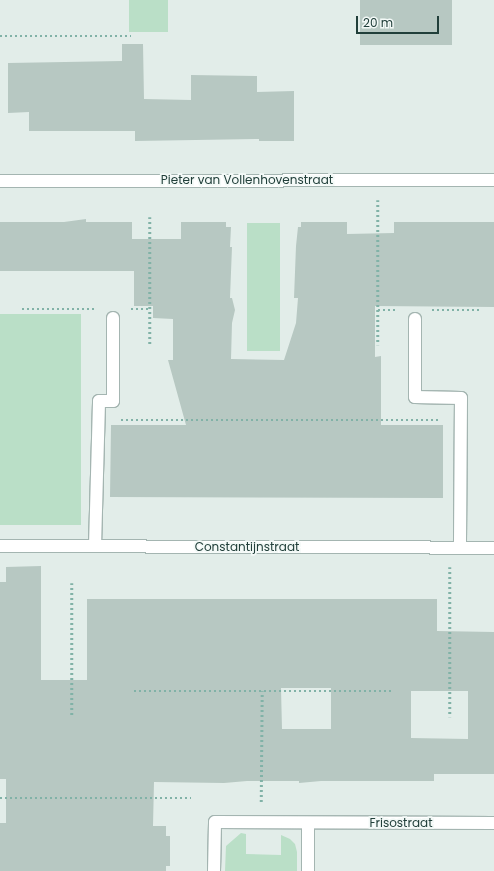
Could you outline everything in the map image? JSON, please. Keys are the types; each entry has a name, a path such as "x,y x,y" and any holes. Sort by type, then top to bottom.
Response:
{"street":[{"name":"Pieter van Vollenhovenstraat","path":"0,181 494,180"},
{"path":"95,546 99,401 113,401 113,318"},
{"path":"415,319 415,397 461,398 460,548"},
{"name":"Constantijnstraat","path":"0,546 494,548"},
{"name":"Frisostraat","path":"214,871 215,822 494,823"},
{"path":"308,823 308,871"}],"path":[{"path":"0,36 131,36"},
{"path":"378,206 378,345"},
{"path":"150,217 150,346"},
{"path":"22,309 98,310"},
{"path":"128,310 150,310"},
{"path":"98,420 461,420"},
{"path":"450,563 450,717"},
{"path":"72,583 72,715"},
{"path":"134,691 392,691"},
{"path":"261,799 262,691"},
{"path":"0,798 191,798"}],"green space":[{"path":"129,0 168,0 168,32 129,32"},
{"path":"247,223 280,223 280,351 247,351"},
{"path":"0,314 81,314 81,525 0,525"},
{"path":"241,833 246,834 246,854 281,855 281,835 290,839 295,844 297,852 297,871 225,871 226,846"}],"building":[{"path":"360,0 452,0 452,45 360,45"},
{"path":"122,44 143,44 144,99 191,100 191,75 257,76 257,92 294,91 294,141 259,141 259,139 135,141 135,131 29,131 29,112 8,113 8,63 122,61"},
{"path":"86,219 86,222 132,222 132,239 181,239 181,222 226,222 226,227 231,227 230,247 232,247 230,298 232,298 235,310 232,323 231,359 284,360 296,323 298,298 294,298 296,246 298,227 301,227 301,222 347,222 347,234 394,233 394,222 494,222 494,307 375,306 375,357 381,356 381,425 443,425 443,498 110,497 111,425 186,425 168,360 173,360 173,319 153,318 153,306 134,306 134,271 0,271 0,222 64,222"},
{"path":"41,566 41,680 87,680 87,599 437,599 437,631 494,632 494,774 434,774 434,781 321,781 299,783 299,781 247,781 224,783 154,782 153,826 166,826 166,836 170,836 170,866 166,866 166,871 0,871 0,823 6,823 6,779 0,779 0,582 6,582 6,567","holes":["281,688 331,688 331,729 282,729","411,691 468,691 468,739 411,738"]}]}
